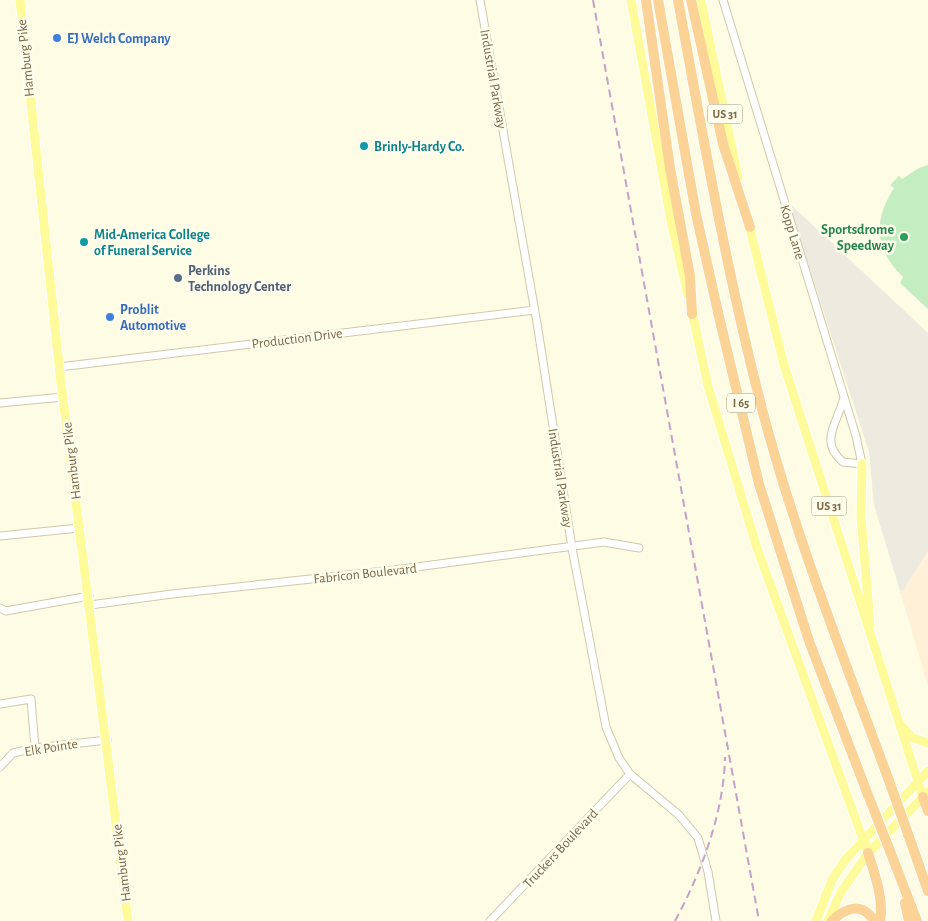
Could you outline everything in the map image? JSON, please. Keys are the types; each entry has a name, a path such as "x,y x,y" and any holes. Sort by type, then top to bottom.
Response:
{"highway":[{"path":"646,0 670,168 690,276 692,314"},
{"name":"I 65","path":"658,0 696,214 759,484 809,641 917,921"},
{"name":"I 65","path":"678,0 734,296 763,411 812,572 928,890"},
{"path":"691,0 723,144 750,228"},
{"path":"926,795 928,811"},
{"path":"868,854 877,883 882,912 880,921"},
{"path":"897,866 909,921"},
{"path":"832,921 840,913 853,908 866,911 874,921"}],"main road":[{"name":"Hamburg Pike","path":"20,0 63,397 128,921"},
{"path":"631,0 672,226 708,386 757,548 868,854"},
{"name":"US 31","path":"701,0 750,228 784,365 918,782 926,795"},
{"path":"862,464 861,516 872,642"},
{"path":"899,721 912,738 928,743"},
{"path":"809,921 844,860 928,771"},
{"path":"828,921 841,892 868,854 926,795"},
{"path":"816,921 832,880"}],"street":[{"name":"Industrial Parkway","path":"480,0 535,310 572,548 606,726 618,758 630,774 679,815 698,838 708,872 716,921"},
{"name":"Kopp Lane","path":"723,0 856,436 862,464"},
{"name":"Production Drive","path":"60,367 535,310"},
{"path":"0,403 63,397"},
{"path":"844,397 830,433 830,447 843,462 862,464"},
{"path":"0,536 79,528"},
{"name":"Fabricon Boulevard","path":"0,608 6,611 572,548 604,542 639,548"},
{"path":"0,704 31,700 35,748"},
{"name":"Elk Pointe","path":"0,767 13,753 35,748 107,740"},
{"name":"Truckers Boulevard","path":"490,921 630,774"}],"shaded area":[{"path":"788,202 928,333 928,551 901,594 874,505 869,452"},
{"path":"928,551 928,686 901,594"}],"green space":[{"name":"Sportsdrome Speedway","path":"928,165 928,309 900,283 903,277 886,256 882,245 880,223 882,212 894,188 890,185 899,176 902,179 919,168"}],"railway":[{"path":"593,0 759,921"},
{"path":"675,921 694,883 716,821 724,778 725,757"}],"place":[{"name":"EJ Welch Company","path":"57,38"},
{"name":"Brinly-Hardy Co.","path":"364,146"},
{"name":"Sportsdrome Speedway","path":"904,237"},
{"name":"Mid-America College of Funeral Service","path":"84,242"},
{"name":"Perkins Technology Center","path":"178,278"},
{"name":"Problit Automotive","path":"110,317"}]}
